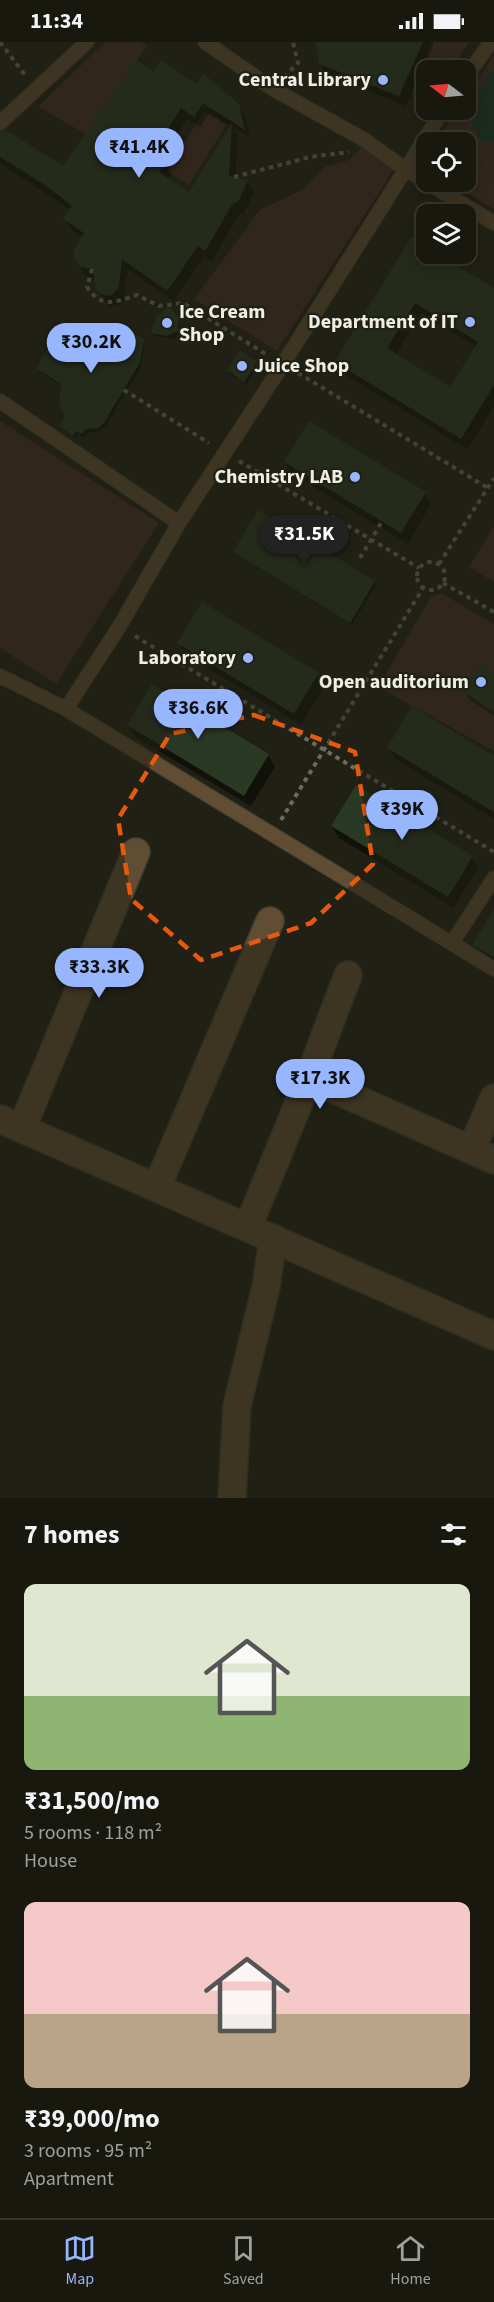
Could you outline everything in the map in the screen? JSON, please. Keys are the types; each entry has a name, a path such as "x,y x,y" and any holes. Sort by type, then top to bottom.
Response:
{"street":[{"path":"136,852 11,1123 494,1336"},
{"path":"157,1187 270,921"},
{"path":"248,1227 348,975"},
{"path":"309,1078 483,1155 494,1098"},
{"path":"232,1498 237,1406 266,1287 273,1238"}],"lane":[{"path":"0,123 87,42"},
{"path":"205,42 273,89 363,139 405,169 494,224"},
{"path":"476,63 491,42"},
{"path":"66,709 119,627 178,523 283,364 437,120"},
{"path":"0,402 178,523"},
{"path":"0,676 66,709 494,969"},
{"path":"452,943 494,878"}],"path":[{"path":"0,42 35,90"},
{"path":"273,89 298,63 293,42"},
{"path":"234,177 310,157 349,153 363,139"},
{"path":"92,269 87,287 94,297 110,303 137,295 159,306 183,303 488,488"},
{"path":"124,390 419,568"},
{"path":"439,564 494,478"},
{"path":"360,558 381,523"},
{"path":"430,561 439,564 445,574 443,583 437,589 423,588 416,577 419,568 430,561"},
{"path":"443,583 494,612"},
{"path":"273,833 423,588"},
{"path":"119,627 494,852"}],"highlighted area":[{"path":"254,715 355,752 373,864 311,923 201,960 131,899 118,819 170,734"}],"shaded area":[{"path":"105,42 140,42 147,46 86,134 38,107"},
{"path":"432,42 469,42 457,60 425,60"},
{"path":"494,55 494,209 466,192 476,192 476,132 442,132 450,120 476,120 476,82"},
{"path":"494,71 494,141 483,143 478,138 472,120 476,120 476,108 480,105 480,90 486,78"},
{"path":"416,81 416,95 411,93"},
{"path":"204,111 226,125 189,185 167,171"},
{"path":"361,148 394,169 277,351 194,299 260,210 304,189 325,167 349,160"},
{"path":"0,421 159,523 56,684 0,648"},
{"path":"494,526 494,582 469,567"},
{"path":"441,593 494,624 494,751 378,687 431,597"}],"building":[{"name":"Central Library","path":"316,42 423,42 399,96 319,64"},
{"path":"136,59 154,72 161,60 196,84 204,74 239,104 245,130 203,103 194,117 181,108 153,152 166,161 159,172 189,192 232,123 229,176 248,180 238,202 233,203 205,251 198,246 167,291 122,259 119,287 112,295 106,296 96,290 93,269 81,267 74,258 74,250 84,233 63,219 72,206 48,187 0,157 0,132 6,130 63,166"},
{"name":"Department of IT","path":"411,237 416,240 416,264 454,264 494,288 494,385 461,439 335,362","holes":["415,303 478,342 450,387 387,348"]},
{"path":"168,306 179,318 178,331 167,336 151,333 156,318"},
{"path":"62,325 90,342 103,332 118,331 122,325 144,339 140,362 104,423 98,428 85,429 83,434 76,431 73,436 59,426 65,417 59,404 61,384 36,368"},
{"name":"Juice Shop","path":"240,350 257,362 244,382 227,370"},
{"name":"Chemistry LAB","path":"309,421 426,492 401,533 284,462"},
{"path":"258,510 375,581 350,623 233,552"},
{"name":"Laboratory","path":"202,602 319,673 294,714 177,643"},
{"name":"Open auditorium","path":"481,663 494,672 494,712 462,691"},
{"path":"152,684 269,754 244,796 127,725"},
{"path":"412,706 494,756 494,812 387,748"},
{"path":"356,785 473,856 448,897 331,826"},
{"path":"494,909 494,958 472,945"}],"place":[{"name":"Central Library","path":"383,80"},
{"name":"Department of IT","path":"470,322"},
{"name":"Ice Cream Shop","path":"167,323"},
{"name":"Juice Shop","path":"242,366"},
{"name":"Chemistry LAB","path":"355,477"},
{"name":"Laboratory","path":"248,658"},
{"name":"Open auditorium","path":"481,682"}]}
